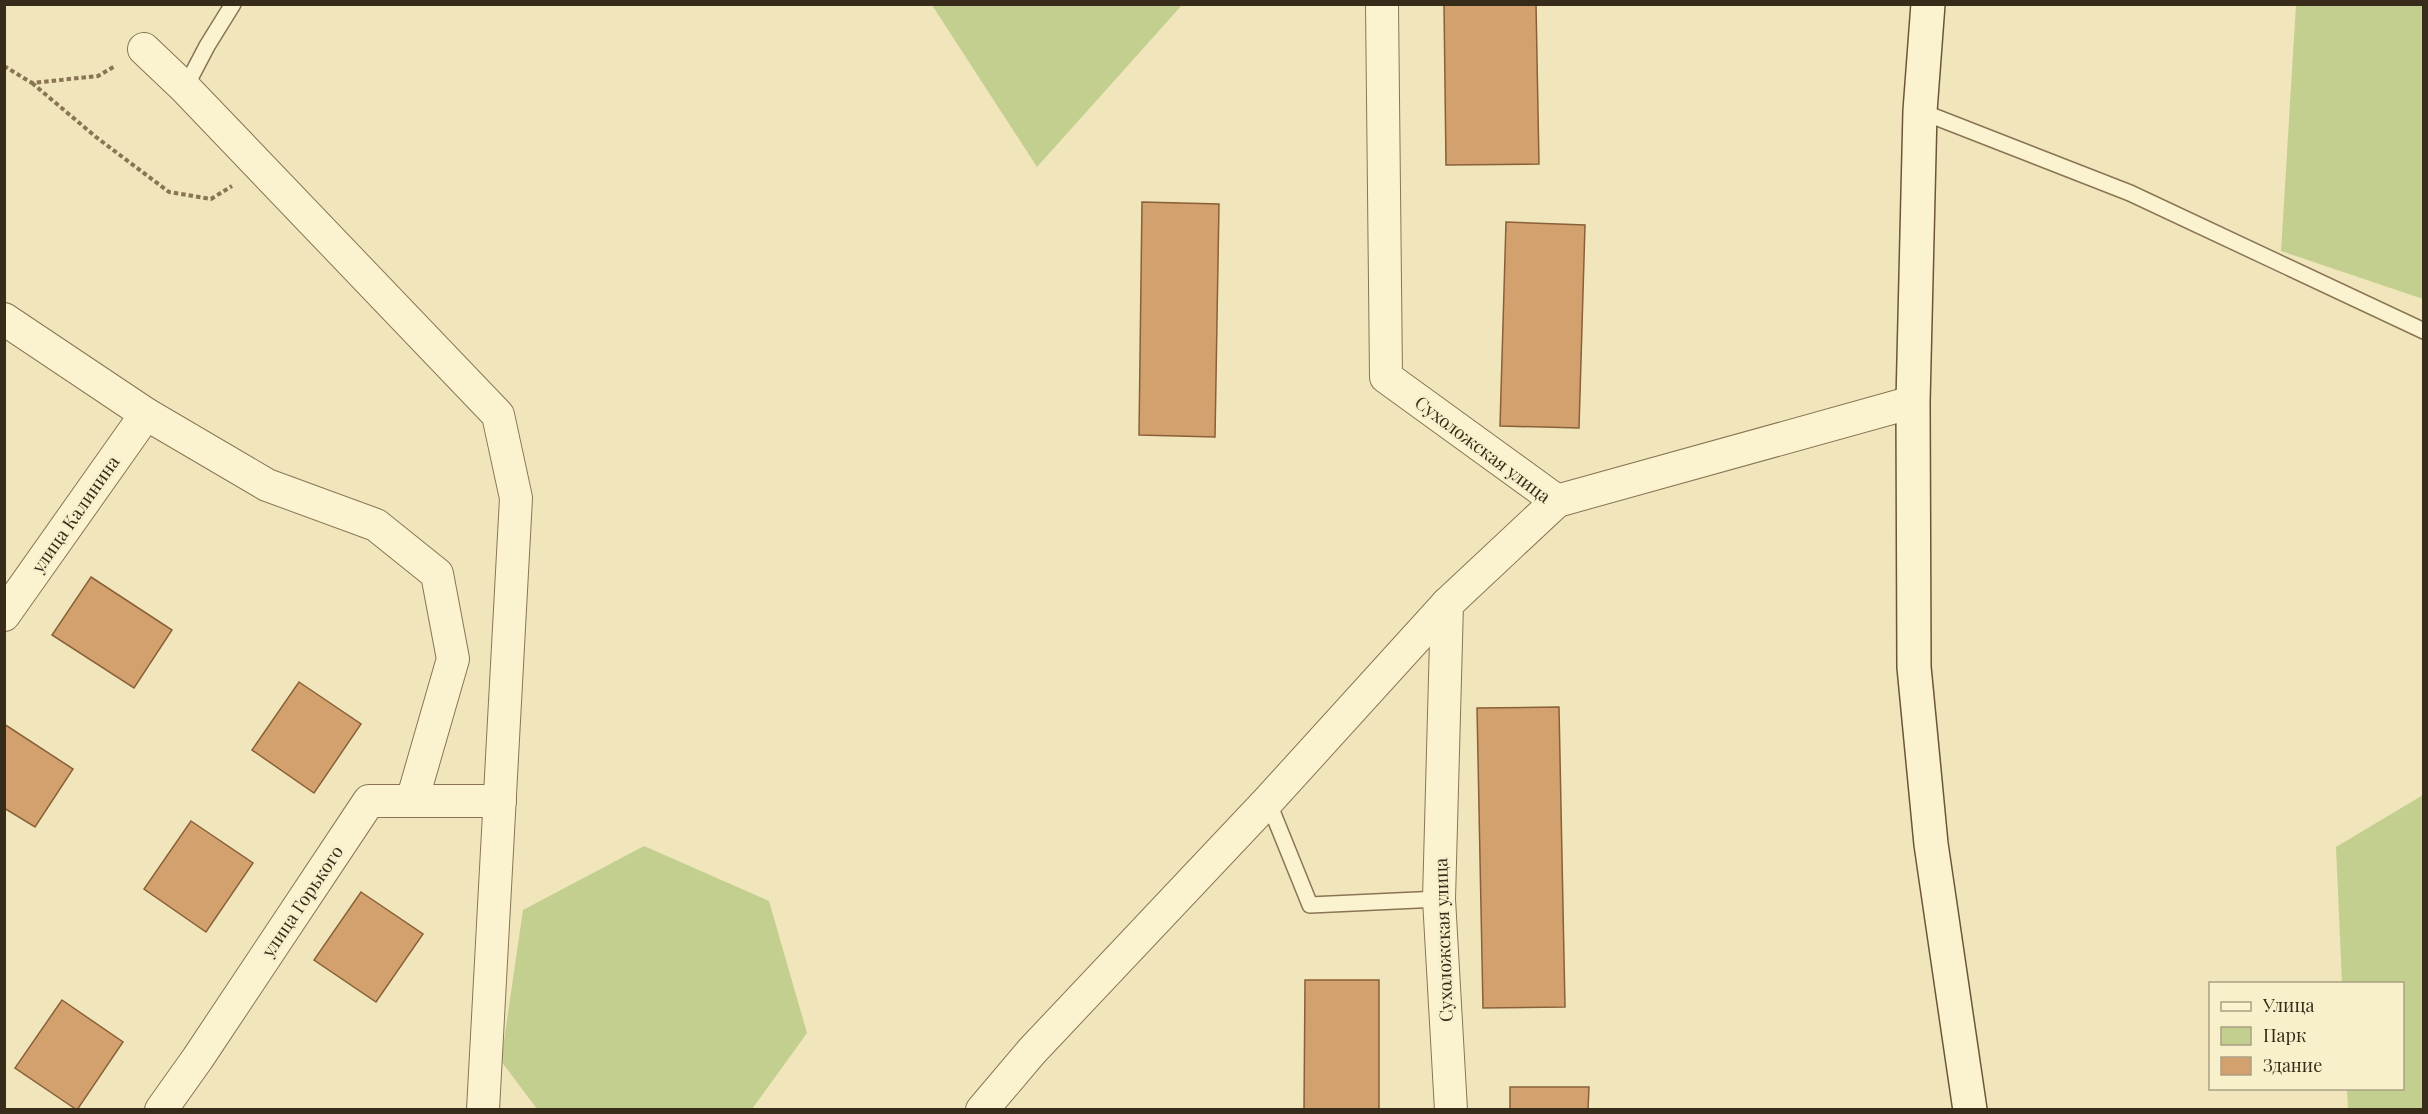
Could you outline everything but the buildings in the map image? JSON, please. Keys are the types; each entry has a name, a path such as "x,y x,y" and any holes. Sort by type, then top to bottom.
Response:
{"main road":[{"path":"1928,4 1920,111 1913,402 1914,667 1931,844 1970,1110"}],"street":[{"name":"Сухоложская улица","path":"1383,4 1386,377 1557,501 1447,603 1439,899 1450,1110"},
{"path":"144,49 185,88 498,415 516,498 483,1110"},
{"path":"4,319 146,414 267,485 376,525 437,574 453,659 412,801"},
{"path":"1557,501 1913,402"},
{"name":"улица Калинина","path":"4,615 146,414"},
{"path":"982,1110 1032,1051 1268,801 1447,603"},
{"name":"улица Горького","path":"161,1110 369,801 500,801"}],"lane":[{"path":"185,88 233,4"},
{"path":"1920,111 2130,193 2424,331"},
{"path":"1268,801 1310,905 1439,899"}],"path":[{"path":"32,83 98,76 144,49"},
{"path":"4,66 32,83 96,137 169,192 211,199 262,169"}],"green space":[{"path":"932,5 1182,5 1037,167"},
{"path":"2296,5 2423,5 2423,299 2281,251"},
{"path":"2423,795 2423,1109 2348,1109 2347,1090 2404,1090 2404,982 2342,982 2336,847"},
{"path":"644,846 769,901 807,1033 752,1109 537,1109 501,1061 523,910"}]}
